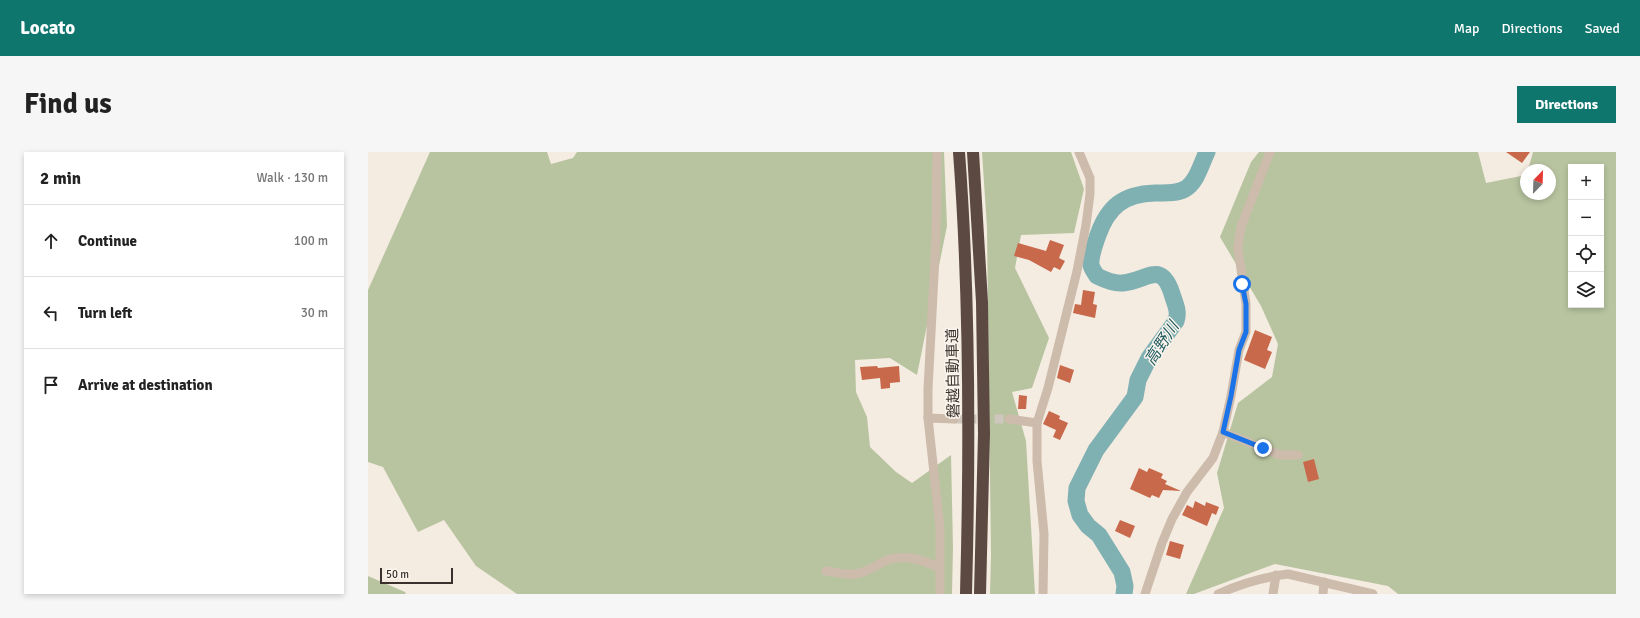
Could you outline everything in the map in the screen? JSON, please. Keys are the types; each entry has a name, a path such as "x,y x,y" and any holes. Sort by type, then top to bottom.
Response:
{"highway":[{"name":"磐越自動車道","path":"959,152 967,301 970,424 966,594"},
{"name":"磐越自動車道","path":"973,152 982,302 984,434 980,594"}],"street":[{"path":"937,152 936,238 928,389 928,418 940,528 940,594"},
{"path":"1043,594 1044,534 1037,461 1037,423 1048,388 1077,271 1086,225 1090,194 1090,178 1079,152"},
{"path":"1145,594 1162,542 1172,519 1187,492 1213,458 1223,432 1239,350 1246,332 1246,304 1238,248 1241,227 1270,152"},
{"path":"928,418 954,419"},
{"path":"1009,419 1037,423"},
{"path":"1223,432 1280,455 1298,455"},
{"path":"826,571 855,574 866,571 887,560 903,557 928,562 939,568"},
{"path":"1218,594 1235,586 1276,575 1288,574 1373,594"},
{"path":"1273,594 1276,575"},
{"path":"1323,594 1324,582"}],"green space":[{"path":"430,152 547,152 551,164 573,158 577,152 944,152 947,226 917,375 890,358 855,360 856,392 867,417 870,447 896,472 912,483 951,455 953,547 952,594 517,594 476,566 444,520 418,532 383,467 368,462 368,290"},
{"path":"982,152 1071,152 1084,189 1074,233 1021,235 1015,268 1049,338 1032,388 1012,392 1026,441 1035,594 990,594 991,555 987,228"},
{"path":"1259,152 1478,152 1486,183 1520,176 1520,200 1556,200 1556,164 1530,164 1533,152 1616,152 1616,594 1398,594 1388,586 1275,564 1194,594 1186,594 1224,508 1217,473 1238,403 1272,377 1278,344 1261,306 1220,237 1251,162"},
{"path":"368,576 405,592 406,594 368,594"}],"building":[{"path":"1506,152 1530,152 1522,163"},
{"path":"1050,240 1064,245 1059,258 1065,261 1060,270 1054,267 1051,272 1029,260 1014,256 1018,243 1046,251"},
{"path":"1083,290 1095,292 1093,304 1097,305 1095,318 1073,313 1075,304 1081,305"},
{"path":"1255,330 1272,337 1267,350 1272,352 1265,369 1244,360"},
{"path":"1060,365 1074,370 1070,383 1057,378"},
{"path":"877,366 878,368 899,366 900,382 890,383 890,388 881,389 880,378 862,380 860,367"},
{"path":"1019,395 1027,396 1026,409 1018,409"},
{"path":"1049,411 1060,416 1059,419 1068,423 1060,440 1053,437 1056,430 1043,424"},
{"path":"1314,459 1319,479 1308,482 1303,462"},
{"path":"1139,468 1147,472 1149,468 1163,474 1161,478 1167,481 1165,484 1181,491 1163,490 1159,498 1152,495 1150,498 1130,489"},
{"path":"1195,501 1205,506 1206,502 1219,507 1216,515 1212,513 1207,526 1182,515 1187,505 1193,508"},
{"path":"1120,520 1135,526 1130,538 1115,531"},
{"path":"1170,541 1184,545 1180,559 1166,555"}],"waterway":[{"name":"高野川","path":"1124,594 1125,586 1122,572 1099,535 1088,526 1080,515 1076,501 1077,488 1096,450 1135,397 1138,380 1149,358 1176,321 1177,312 1169,285 1164,278 1159,275 1154,275 1123,283 1113,282 1097,276 1091,266 1091,258 1102,225 1118,204 1134,196 1182,191 1193,182 1207,152"}],"tunnel":[{"path":"954,419 1009,419"}],"route":[{"path":"1242,284 1246,304 1246,332 1239,350 1223,432 1263,448"}]}
